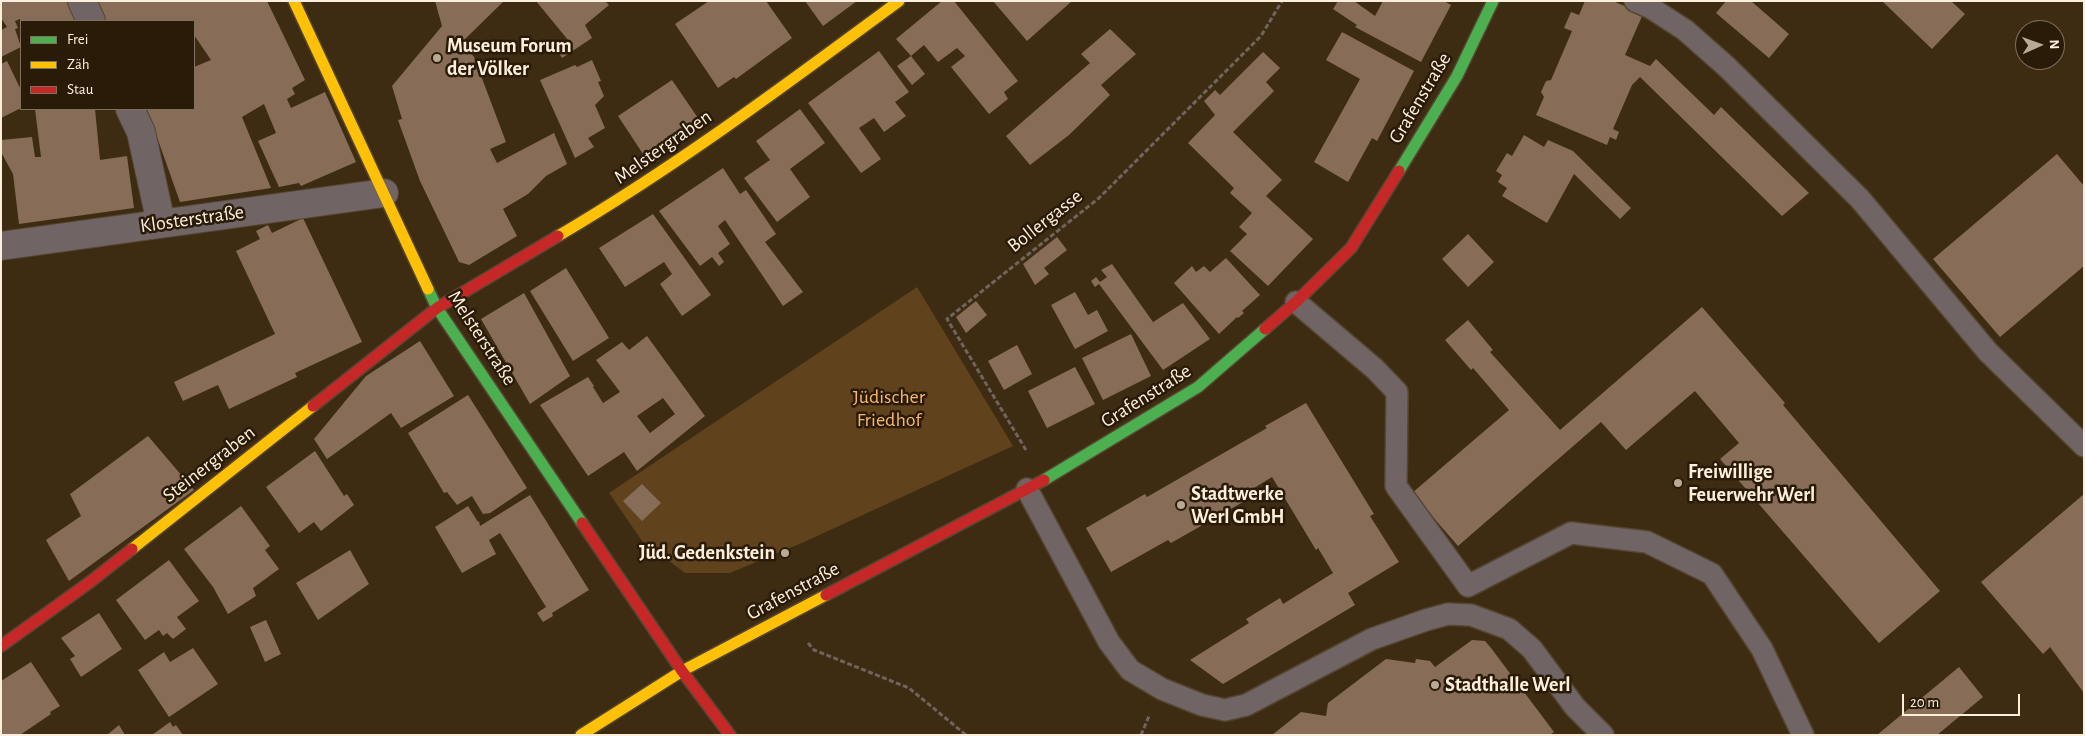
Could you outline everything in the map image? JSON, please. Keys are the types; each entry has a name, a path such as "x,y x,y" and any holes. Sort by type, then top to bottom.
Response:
{"street":[{"path":"82,1 90,20"},
{"name":"Melsterstraße","path":"294,1 437,308 682,671 730,735"},
{"name":"Melstergraben","path":"437,308 608,207 798,76 899,1"},
{"name":"Grafenstraße","path":"581,735 682,671 1036,484 1198,388 1296,302 1351,248 1456,76 1493,1"},
{"path":"130,110 141,132 161,223"},
{"name":"Klosterstraße","path":"2,243 384,193"},
{"name":"Steinergraben","path":"1,646 90,582 437,308"}],"lane":[{"path":"1635,1 1651,8 1685,30 1741,81 1860,199 1988,352 2084,446"},
{"path":"1296,302 1375,370 1397,392 1396,486 1468,586 1571,533 1648,542 1712,574 1762,649 1803,735"},
{"path":"1036,484 1108,642 1130,670 1162,688 1202,705 1225,710 1246,705 1372,639 1448,614 1471,614 1509,629 1532,650 1575,707 1603,735"}],"path":[{"name":"Bollergasse","path":"1036,484 947,319 1099,198 1261,36 1282,1"},
{"path":"786,616 814,650 909,688 966,735"}],"green space":[{"name":"Jüdischer Friedhof","path":"917,287 1013,446 804,542 730,573 685,573 642,541 609,493"}],"building":[{"path":"1,1 67,1 75,20 20,19 15,21 18,28 15,29 20,48 1,57 1,30 7,27 1,18"},
{"path":"96,1 267,1 305,80 292,88 295,94 287,99 291,108 325,92 356,162 301,186 299,183 279,187 258,141 276,133 264,104 242,117 271,188 180,202 147,110 195,110 195,67 211,60 195,36 195,20 105,20"},
{"path":"435,1 504,1 462,42 474,57 506,142 490,149 497,163 554,133 567,164 546,176 528,194 503,209 517,236 469,265 459,262 420,181 398,120 402,119 392,86 442,26"},
{"path":"536,1 605,1 609,5 585,25 592,38 562,58 557,49 568,40"},
{"path":"709,1 766,1 792,38 736,79 734,77 718,88 675,24"},
{"path":"805,1 857,1 823,26"},
{"path":"942,1 954,1 1018,81 1004,92 1008,99 989,114 951,67 965,56 957,48 938,62 924,45 911,56 896,39"},
{"path":"993,1 1072,1 1027,41"},
{"path":"1338,1 1354,1 1375,16 1383,1 1444,1 1451,5 1421,62 1355,27 1357,25 1333,9"},
{"path":"1585,1 1613,1 1643,14 1625,55 1650,66 1656,59 1714,115 1721,107 1809,193 1782,216 1640,77 1632,85 1613,129 1619,132 1616,140 1610,137 1607,145 1536,115 1544,97 1541,92 1546,81 1551,80 1572,31 1564,28 1571,12 1579,15"},
{"path":"1726,1 1751,1 1789,34 1769,58 1716,13"},
{"path":"1882,1 1951,1 1965,14 1932,49"},
{"path":"1110,29 1136,54 1101,85 1110,95 1069,135 1030,165 1006,136 1090,63 1081,54"},
{"path":"1342,32 1414,71 1377,141 1372,138 1348,182 1314,162 1360,79 1326,60"},
{"path":"879,51 909,92 895,102 906,116 884,132 874,118 859,128 881,159 861,173 808,103"},
{"path":"1263,52 1280,68 1266,82 1274,91 1233,132 1282,180 1266,196 1313,239 1268,286 1230,251 1247,234 1239,227 1252,213 1230,193 1234,188 1188,143 1215,115 1204,101 1215,90 1220,95"},
{"path":"911,56 925,74 912,85 897,66"},
{"path":"592,60 601,81 598,82 604,96 595,105 605,128 588,138 594,147 575,158 540,80"},
{"path":"7,61 20,88 20,108 1,118 1,64"},
{"path":"672,80 700,121 645,157 618,116"},
{"path":"800,109 825,143 790,169 810,197 777,222 744,178 770,160 756,141"},
{"path":"35,110 95,110 100,160 127,156 134,208 19,224 13,174 1,152 1,140 32,137 35,157 41,157"},
{"path":"1524,135 1544,147 1548,140 1573,151 1631,208 1620,219 1574,174 1547,223 1502,196 1507,188 1498,182 1502,175 1496,171 1507,153 1512,156"},
{"path":"2057,154 2084,186 2084,266 2000,337 1933,259"},
{"path":"723,168 740,194 746,190 776,234 765,242 803,292 783,306 725,220 718,226 730,244 718,253 724,262 719,266 712,257 700,266 659,211"},
{"path":"653,214 711,295 682,316 660,284 672,274 664,262 625,287 599,248"},
{"path":"303,218 362,342 295,373 297,377 229,409 218,385 183,401 174,382 275,334 236,251 260,239 256,231 268,225 272,233"},
{"path":"1468,234 1494,262 1468,287 1442,259"},
{"path":"1057,237 1067,250 1044,268 1049,274 1035,285 1023,264"},
{"path":"1226,258 1260,295 1242,311 1244,313 1219,334 1174,283 1192,266 1196,272 1204,266 1210,272"},
{"path":"1112,264 1153,322 1183,303 1210,339 1163,370 1099,284 1095,287 1091,281 1096,277 1100,282 1107,277 1101,270"},
{"path":"566,268 609,338 573,361 530,291"},
{"path":"1075,292 1088,315 1097,310 1108,331 1075,349 1051,305"},
{"path":"524,293 570,376 530,404 481,319"},
{"path":"976,301 987,315 966,333 956,317"},
{"path":"1702,307 1785,403 1783,405 1940,591 1879,643 1720,459 1739,443 1695,391 1626,450 1601,422 1458,546 1412,493 1509,410 1473,368 1471,370 1445,340 1468,320 1493,350 1490,352 1560,430"},
{"path":"1131,334 1151,376 1103,400 1082,358"},
{"path":"647,336 705,416 637,471 624,452 588,476 540,405 588,377 603,403 620,392 596,360 622,342 629,350","holes":["663,398 675,414 650,433 637,416"]},
{"path":"420,341 454,396 401,428 391,413 327,459 314,439 366,376"},
{"path":"1017,345 1032,374 1004,390 988,361"},
{"path":"1075,367 1095,404 1047,428 1028,391"},
{"path":"468,395 527,488 490,513 483,514 472,496 457,505 447,492 444,493 408,433"},
{"name":"Stadtwerke Werl GmbH","path":"1306,403 1374,514 1370,516 1399,562 1348,593 1355,605 1223,684 1190,660 1249,623 1246,619 1280,598 1283,604 1333,573 1318,548 1316,550 1272,477 1254,488 1257,494 1171,543 1168,540 1111,572 1086,528 1145,494 1147,497 1267,428 1265,426"},
{"path":"148,436 194,490 69,581 46,540 81,516 70,494"},
{"path":"315,451 344,496 347,494 354,505 321,531 314,522 299,533 266,487"},
{"path":"642,484 661,503 642,521 623,501"},
{"path":"2084,494 2084,693 2050,647 2043,654 1981,582"},
{"path":"530,495 589,590 552,613 553,616 543,622 537,613 546,607 500,533 489,540 496,554 462,573 435,527 468,506 479,521 480,526"},
{"path":"241,506 270,546 265,550 279,569 253,588 256,596 228,614 213,587 184,549"},
{"path":"350,550 369,584 318,620 296,583"},
{"path":"169,560 199,601 177,617 186,629 173,639 167,633 163,636 159,630 145,640 116,600"},
{"path":"99,613 122,649 81,677 70,659 75,656 61,638"},
{"path":"266,620 281,654 265,662 250,627"},
{"name":"Stadthalle Werl","path":"1472,640 1485,641 1554,732 1550,735 1272,735 1301,712 1326,716 1328,703 1386,659 1415,663 1416,659 1430,661 1435,667"},
{"path":"193,648 218,684 169,717 138,670 164,652 170,662"},
{"path":"31,662 60,706 20,735 1,735 1,681"},
{"path":"1959,667 1983,697 1937,735 1877,735"},
{"path":"170,722 173,727 176,725 183,735 152,735"},
{"path":"119,725 125,735 107,735"}],"traffic: fast":[{"path":"1399,171 1457,76 1493,1"},
{"path":"428,289 437,308 582,523"},
{"path":"1044,480 1198,387 1265,329"}],"traffic: slow":[{"path":"294,1 428,289"},
{"path":"558,236 689,153 899,1"},
{"path":"132,549 313,406"},
{"path":"581,735 682,671 826,595"}],"traffic: jam":[{"path":"1265,329 1296,302 1351,248 1399,171"},
{"path":"313,406 437,308 558,236"},
{"path":"826,595 1044,480"},
{"path":"582,523 682,671 730,735"},
{"path":"1,646 90,582 132,549"}],"place":[{"name":"Museum Forum der Völker","path":"437,58"},
{"name":"Freiwillige Feuerwehr Werl","path":"1678,483"},
{"name":"Stadtwerke Werl GmbH","path":"1181,505"},
{"name":"Jüd. Gedenkstein","path":"785,553"},
{"name":"Stadthalle Werl","path":"1435,685"}]}
